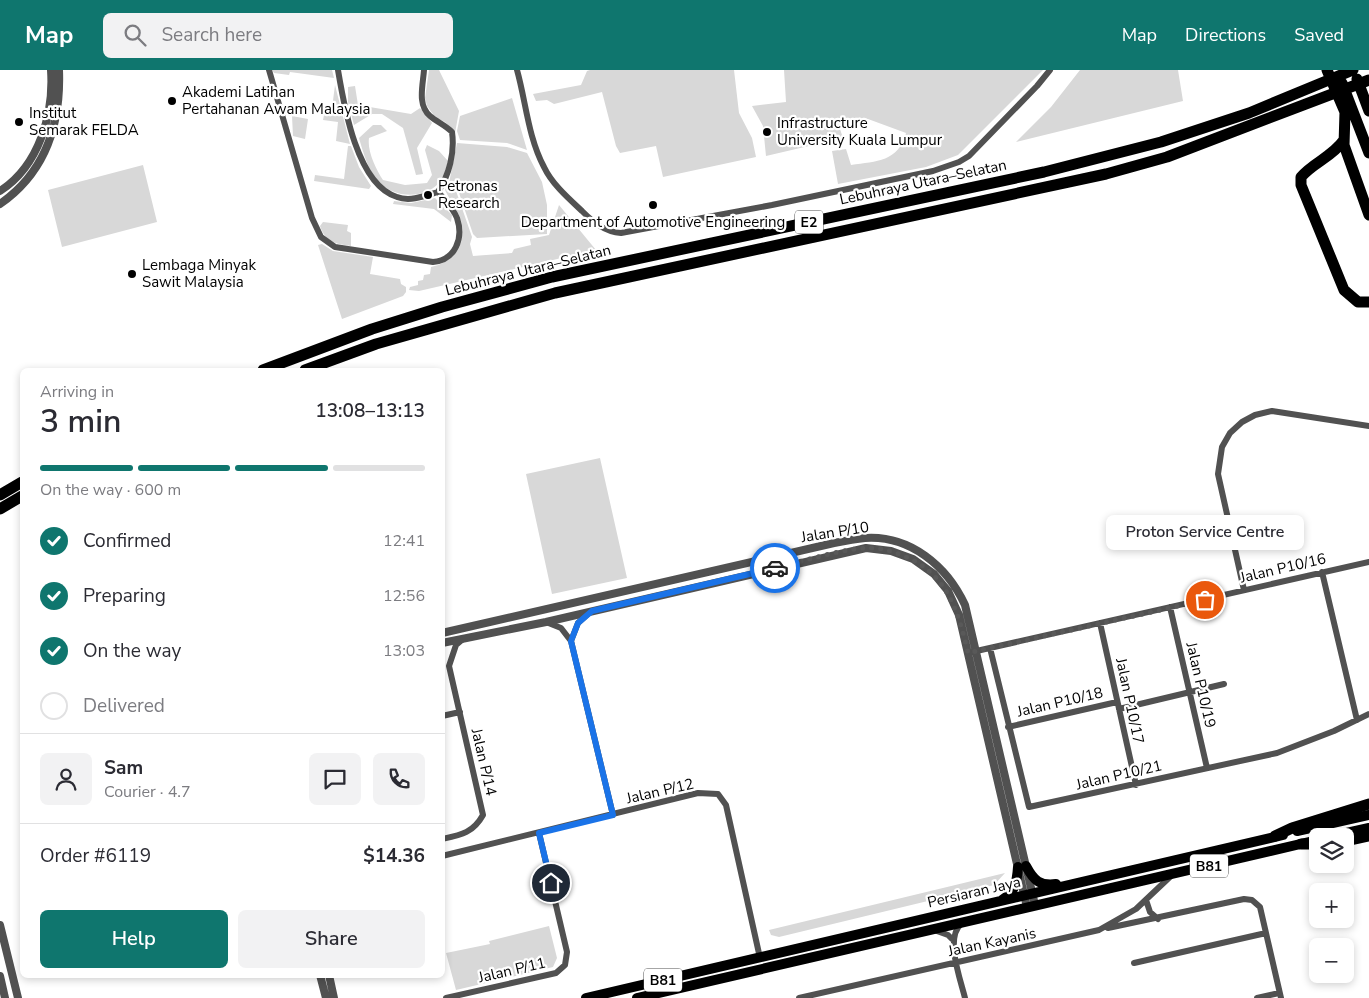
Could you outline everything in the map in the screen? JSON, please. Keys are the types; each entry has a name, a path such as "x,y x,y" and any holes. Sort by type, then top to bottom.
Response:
{"highway":[{"path":"1327,70 1348,107 1369,153"},
{"path":"1337,70 1348,107 1344,140 1346,154 1369,215"},
{"path":"1354,70 1369,111"},
{"name":"Lebuhraya Utara–Selatan","path":"269,368 372,329 442,307 552,277 1044,172 1162,142 1250,113 1354,70"},
{"name":"Lebuhraya Utara–Selatan","path":"311,368 394,338 555,293 1106,174 1167,157 1369,80"},
{"path":"1344,140 1330,156 1307,170 1300,177 1301,185 1344,290 1358,302 1369,302"},
{"path":"0,495 20,483"},
{"path":"0,509 20,497"},
{"path":"1275,836 1292,828 1369,804"},
{"path":"1354,839 1369,836"},
{"path":"1301,844 1309,844"}],"main road":[{"name":"Persiaran Jaya","path":"586,998 1369,815"},
{"path":"1354,831 1369,828"},
{"name":"Persiaran Jaya","path":"643,997 1309,842"},
{"path":"994,904 1014,890 1022,867 1034,880 1048,885 1109,875"}],"street":[{"path":"0,191 19,174 40,142 50,106 51,70"},
{"path":"0,204 28,179 48,147 59,108 59,70"},
{"path":"268,70 312,218 323,239 334,247 433,262 443,261 451,256 455,249 459,229 453,211 438,192"},
{"path":"338,70 353,136 374,182 385,192 398,198 410,199 438,192 449,170 453,142 452,132 428,114 423,107 424,70"},
{"path":"517,70 530,128 544,168 562,192 594,222 607,230 622,232 772,205 933,171 953,165 969,156 1050,70"},
{"path":"1244,590 1218,474 1222,447 1230,433 1242,422 1255,415 1272,411 1369,426"},
{"name":"Jalan P/10","path":"445,632 834,543 866,538 892,540 911,546 929,558 946,574 965,605 977,651 1031,906"},
{"name":"Jalan P/10","path":"445,642 546,622 866,548 891,551 913,559 934,574 948,591 959,615 1022,867"},
{"name":"Jalan P10/16","path":"968,653 1369,562"},
{"path":"1322,572 1357,720"},
{"name":"Jalan P10/19","path":"1170,607 1207,768"},
{"path":"571,641 578,623 592,611"},
{"path":"546,622 561,628 571,641 613,815"},
{"name":"Jalan P10/17","path":"1100,623 1136,785"},
{"path":"445,662 449,666 456,645 464,638"},
{"name":"Jalan P10/21","path":"990,648 1028,807 1136,785 1277,752 1369,714"},
{"name":"Jalan P/14","path":"445,838 467,834 478,824 483,815 449,666"},
{"path":"1120,709 1224,684"},
{"name":"Jalan P10/18","path":"1008,727 1117,702"},
{"path":"445,715 460,712"},
{"name":"Jalan P/12","path":"445,855 698,793 718,794 726,805 760,958"},
{"name":"Jalan P/11","path":"446,998 556,973 566,964 567,952 539,833"},
{"name":"Jalan Kayanis","path":"800,998 1099,930 1126,916 1173,874"},
{"path":"1099,930 1248,899 1256,902 1260,907 1280,995 1257,998"},
{"path":"1146,900 1150,912 1158,919"},
{"path":"952,939 956,930 963,922"},
{"path":"0,925 18,998"},
{"path":"932,930 948,935 952,939 964,998"},
{"path":"1134,963 1266,933"},
{"path":"0,976 5,998"},
{"path":"321,978 326,998"},
{"path":"330,978 334,998"}],"shaded area":[{"path":"272,70 332,70 334,78 290,72 289,75 274,73"},
{"path":"429,70 439,70 459,111 455,133 445,122 435,117 427,106 425,98"},
{"path":"734,70 739,113 752,138 756,157 663,177 656,146 620,153 616,146 602,92 554,104 547,100 536,101 533,94 581,85 587,71"},
{"path":"784,70 1043,70 958,155 926,167 838,184 832,151 846,149 851,165 878,161 898,150 906,133 868,119 838,123 843,138 766,156 763,126 752,106 786,102"},
{"path":"1080,70 1178,70 1183,101 1016,142 1051,107"},
{"path":"335,85 350,144 336,141 338,122 323,120 324,115 331,116"},
{"path":"355,86 358,105 411,114 420,108 432,123 417,148 423,174 416,175 403,128 382,114 372,114 354,125 348,102 348,87"},
{"path":"512,98 527,150 507,143 460,140 457,131 460,116"},
{"path":"292,116 308,119 305,139 293,136"},
{"path":"373,125 381,125 387,131 369,138 371,154 383,180 405,185 427,183 432,175 425,150 427,145 439,151 448,161 444,175 439,183 425,192 408,195 400,194 384,187 371,172 359,138"},
{"path":"457,143 507,147 527,153 542,182 547,205 547,234 477,238 473,234 456,184 449,183"},
{"path":"348,146 351,146 359,167 371,186 369,189 314,181 315,175 344,179"},
{"path":"143,165 157,222 62,247 48,190"},
{"path":"448,184 454,185 472,237 470,244 473,256 512,253 514,249 531,245 530,239 549,235 559,205 596,250 419,291 409,290 410,287 418,285 418,281 423,280 424,275 430,274 431,267 439,265 452,257 460,245 462,238 461,221 445,190"},
{"path":"435,198 452,215 451,222 434,209 393,204 394,201 411,203"},
{"path":"323,222 348,225 347,231 351,233 351,246 328,239 320,226"},
{"path":"322,244 333,251 373,257 370,274 400,279 401,284 406,287 406,292 403,296 342,319 318,245"},
{"path":"600,458 627,578 552,594 526,474"},
{"path":"1005,873 994,885 779,937 771,935 769,930"},
{"path":"549,926 557,958 553,967 456,990 446,953 490,944 489,941"}],"way so far":[{"path":"775,568 866,548 891,551 913,559 934,574 948,591 959,615 968,653 1205,600"}],"place":[{"name":"Akademi Latihan Pertahanan Awam Malaysia","path":"172,101"},
{"name":"Institut Semarak FELDA","path":"19,122"},
{"name":"Infrastructure University Kuala Lumpur","path":"767,132"},
{"name":"Petronas Research","path":"428,195"},
{"name":"Department of Automotive Engineering","path":"653,205"},
{"name":"Lembaga Minyak Sawit Malaysia","path":"132,274"},
{"name":"Proton Service Centre","path":"1205,600"}],"route":[{"path":"551,883 539,833 613,815 571,641 578,623 592,611 714,584 775,568"}]}
